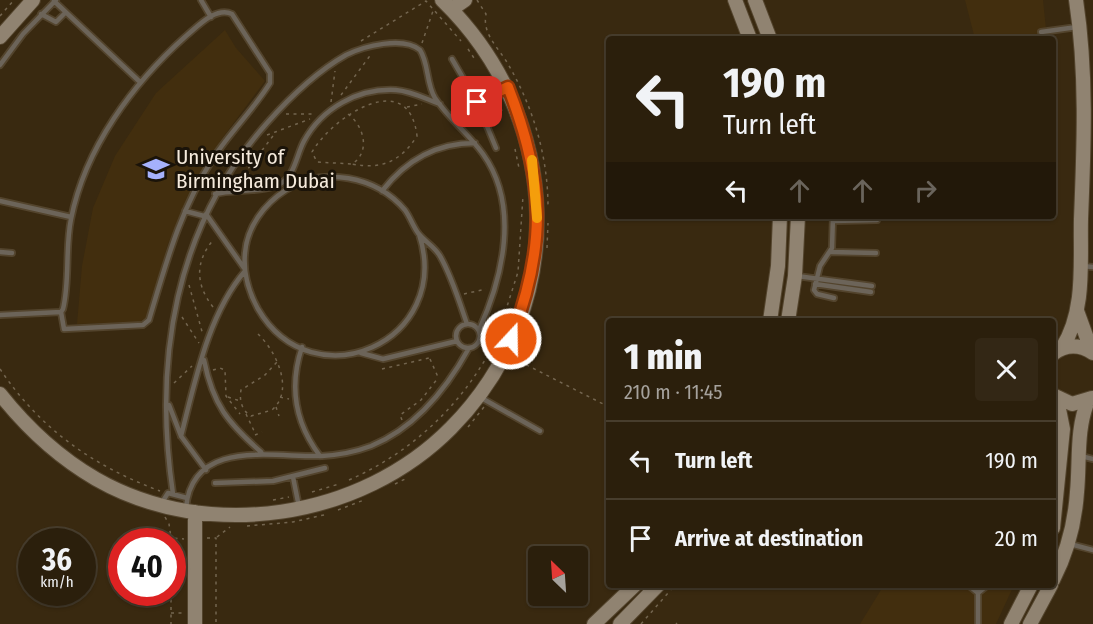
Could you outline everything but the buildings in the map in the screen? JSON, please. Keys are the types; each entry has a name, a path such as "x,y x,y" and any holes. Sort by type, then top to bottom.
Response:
{"street":[{"path":"0,37 33,0"},
{"path":"444,5 465,0"},
{"path":"735,0 749,36"},
{"path":"755,0 769,36"},
{"path":"1058,351 1072,330 1086,266 1085,113 1080,27 1076,0"},
{"path":"0,394 34,433 75,466 120,491 163,499 189,507 263,514 299,509 362,489 394,472 424,452 451,428 478,396 504,354 524,306 531,279 538,225 532,161 508,87 479,40 444,5"},
{"path":"770,318 778,266 780,219"},
{"path":"788,318 795,276 798,219"},
{"path":"1077,311 1093,352"},
{"path":"1058,351 1072,345 1093,352"},
{"path":"1056,397 1072,404 1090,399"},
{"path":"1056,572 1067,543 1086,457 1082,420 1090,399"},
{"path":"1056,401 1063,429 1056,498"},
{"path":"189,507 195,624"},
{"path":"594,624 632,588"},
{"path":"620,624 655,588"},
{"path":"1011,624 1028,588"},
{"path":"1030,624 1049,588"}],"lane":[{"path":"201,0 211,17"},
{"path":"0,64 40,14 55,1 140,82"},
{"path":"221,11 232,14 271,78 267,87 201,178 185,211 147,323 143,326 64,329 61,312 64,305 71,217 99,146 140,82 174,47 221,11"},
{"path":"40,14 56,22 65,13"},
{"path":"1041,32 1080,27"},
{"path":"189,507 173,494 168,456 167,396 170,351 186,266 205,215 219,186 250,143 273,116 306,84 338,60 359,50 411,44 420,50 430,85 440,104 475,143 492,167 502,207 504,248 496,287 479,330 480,339"},
{"path":"452,59 477,102 496,148"},
{"path":"477,102 508,87"},
{"path":"215,194 271,188 283,182 291,172 305,140 323,116 337,105 366,93 397,90 440,104"},
{"path":"382,191 393,177 419,156 442,147 475,143"},
{"path":"181,436 218,313 229,291 244,270 247,242 257,219 268,205 288,189 313,179 339,177 363,181 382,191 404,210 419,234 439,254 467,324 479,330"},
{"path":"201,178 219,186"},
{"path":"0,201 71,217"},
{"path":"185,211 205,215 220,233 244,270 254,301 274,330 302,347 337,355 361,353 383,358 425,351 457,341"},
{"path":"834,298 816,294 815,282 820,266 831,252 833,219 877,220"},
{"path":"361,353 380,345 397,333 417,306 425,274 419,234"},
{"path":"0,252 12,254"},
{"path":"831,252 876,253"},
{"path":"795,276 815,282 871,289"},
{"path":"0,315 61,312"},
{"path":"467,324 458,330 457,341 462,347 470,348"},
{"path":"480,339 504,354"},
{"path":"189,507 191,485 206,470 233,457 262,452 320,456 370,446 404,426 443,388 470,348 480,339"},
{"path":"302,347 296,368 296,401 304,430 320,456"},
{"path":"204,357 206,372 216,402 231,425 262,452"},
{"path":"167,396 181,436 206,470"},
{"path":"478,396 540,431"},
{"path":"215,483 254,483 293,477 325,468"},
{"path":"293,477 299,509"},
{"path":"163,499 173,494"},
{"path":"1067,543 1081,549 1093,549"},
{"path":"972,588 978,593"},
{"path":"978,593 984,588"},
{"path":"978,593 978,624"}],"path":[{"path":"0,16 14,0"},
{"path":"420,50 427,23 444,5"},
{"path":"337,105 344,90 378,46"},
{"path":"332,109 331,86 338,60"},
{"path":"406,107 416,123 417,136 411,145 390,163 375,166 319,163 312,156 328,130 348,114 370,103 385,101 406,107 419,106 427,99"},
{"path":"273,116 299,113 323,116"},
{"path":"348,114 359,127 364,149 361,157 352,164"},
{"path":"250,143 306,120 323,116"},
{"path":"263,181 250,177 247,170 276,132"},
{"path":"411,145 419,156"},
{"path":"218,313 205,295 198,274 205,250 220,233"},
{"path":"186,266 194,307 206,348"},
{"path":"457,296 496,287"},
{"path":"177,305 188,327 206,348"},
{"path":"265,340 274,330"},
{"path":"246,413 257,416 275,407 280,397 282,377 277,362 265,340 258,334"},
{"path":"404,426 400,415 421,400 438,378 425,351"},
{"path":"504,354 606,405"},
{"path":"167,396 182,374 204,357"},
{"path":"382,369 429,358"},
{"path":"256,435 244,409 240,393 243,388 265,375 277,362"},
{"path":"206,372 220,368 225,370 226,396 240,414"},
{"path":"0,369 35,415 70,446 163,499"},
{"path":"226,396 241,401"},
{"path":"280,397 296,401"},
{"path":"275,407 279,416"},
{"path":"231,425 244,409"},
{"path":"641,624 672,588"},
{"path":"171,606 171,624"}],"shaded area":[{"path":"965,0 1043,0 1047,36 974,36"},
{"name":"University of Birmingham Dubai","path":"225,30 236,48 265,81 221,140 198,178 168,244 146,322 77,324 82,266 93,208 115,156 156,93"},
{"path":"882,588 1013,588 996,624 860,624"}],"slow traffic":[{"path":"532,160 537,197 537,218"}],"place":[{"name":"University of Birmingham Dubai","path":"156,169"}],"route":[{"path":"477,102 508,87 520,117 534,170 538,225 536,252 524,306 511,339"}]}
